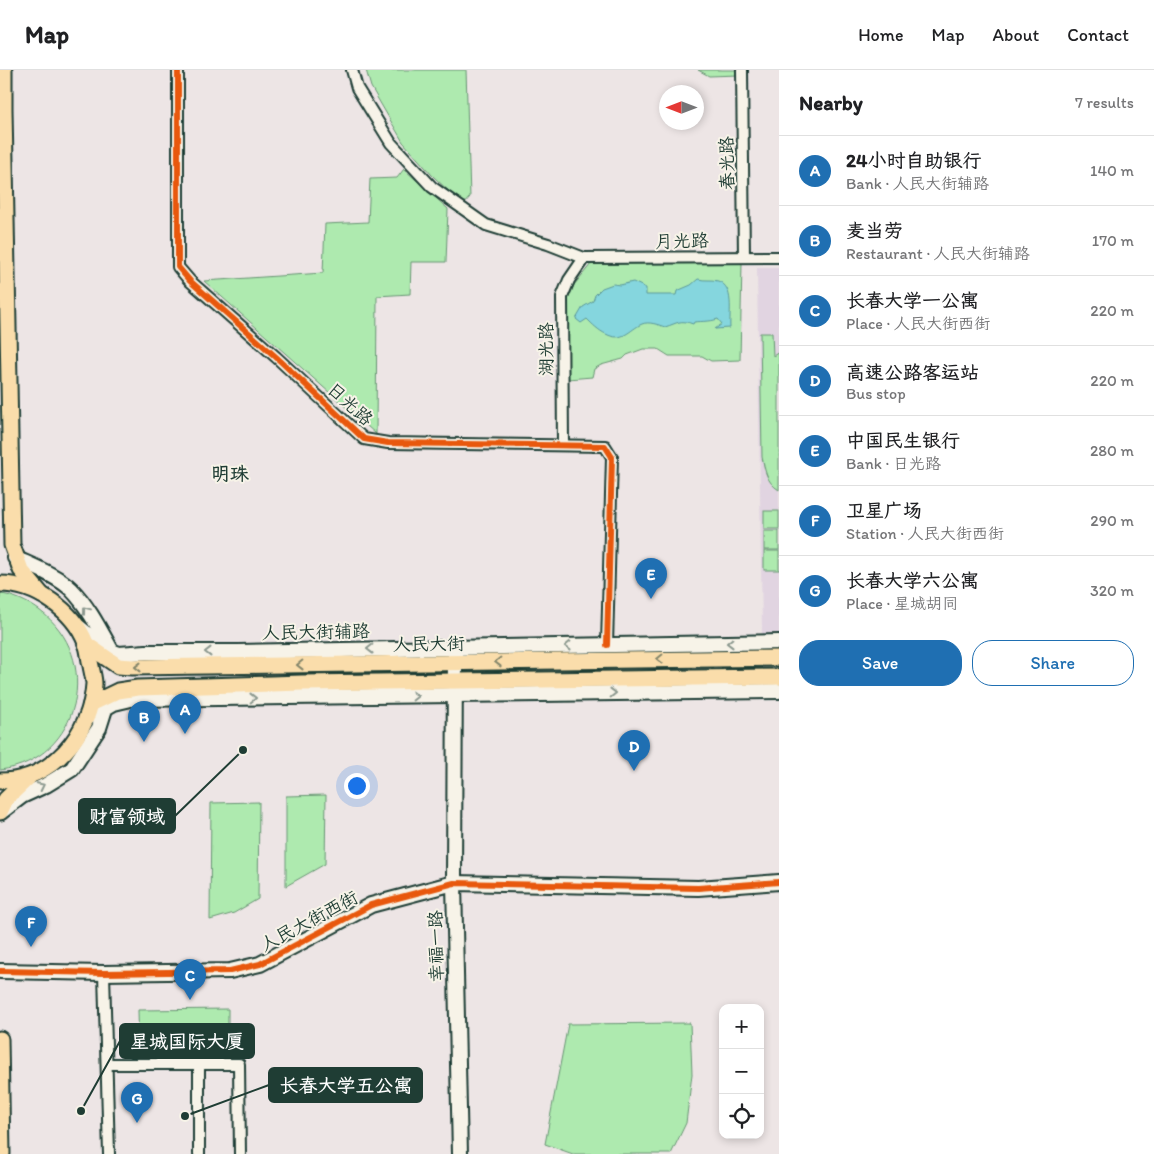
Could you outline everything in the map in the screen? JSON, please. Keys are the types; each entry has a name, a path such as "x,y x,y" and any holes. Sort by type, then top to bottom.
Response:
{"main road":[{"path":"4,70 5,529 21,570 42,595"},
{"path":"15,558 43,571 70,588 93,618 112,651"},
{"path":"0,584 11,584 42,595 60,607 74,623 86,644 98,706 99,728 72,769 22,796 0,812"},
{"name":"人民大街辅路","path":"74,623 104,648 119,654 146,652 455,655 607,645 779,642"},
{"name":"人民大街","path":"86,644 118,666 455,655 779,658"},
{"name":"幸福一路","path":"455,655 454,883 460,1154"},
{"path":"454,689 648,677 779,676"},
{"path":"0,781 8,781 31,775 52,764 70,747 86,719 98,706 118,691 138,688 302,683 454,689 779,691"},
{"path":"0,812 6,799 31,775"},
{"name":"人民大街西街","path":"0,971 104,973 230,971 260,964 370,905 454,883 698,888 779,882"},
{"path":"0,1038 2,1154"}],"street":[{"name":"日光路","path":"178,70 178,267 190,281 276,357 364,439 388,443 605,446 612,457 607,645"},
{"path":"352,70 357,88 391,143 432,187 486,225 548,244 584,258"},
{"name":"春光路","path":"742,70 744,256"},
{"name":"月光路","path":"584,258 779,257"},
{"name":"湖光路","path":"563,445 562,297 569,280 584,258"},
{"path":"104,973 109,1154"},
{"path":"107,1064 240,1064 240,1154"},
{"path":"199,1064 199,1154"}],"shaded area":[{"path":"757,268 779,268 779,633 762,634"}],"green space":[{"path":"366,70 466,70 470,197 463,205 432,175 403,142 371,87"},
{"path":"698,70 738,70 739,75 709,76"},
{"path":"404,169 448,209 446,262 411,262 410,294 377,296 376,434 204,281 323,273 325,224 368,222 370,179 397,178"},
{"path":"742,263 740,360 711,361 702,356 669,356 658,349 643,349 627,355 623,359 601,365 594,369 592,377 568,379 568,300 574,285 591,264"},
{"path":"760,333 772,333 773,356 779,352 779,490 771,483 765,471 762,457"},
{"path":"764,511 779,511 779,529 764,529"},
{"path":"764,531 779,531 779,550 764,550"},
{"path":"764,551 779,551 779,570 764,570"},
{"path":"0,594 15,597 35,607 59,630 72,653 77,679 74,704 65,727 49,747 28,762 0,770"},
{"path":"326,795 325,864 286,886 286,796"},
{"path":"259,802 258,899 234,913 210,920 211,803"},
{"path":"228,1009 228,1053 139,1053 138,1010"},
{"path":"690,1023 692,1074 686,1123 671,1154 573,1154 545,1144 568,1024"}],"water":[{"path":"698,279 718,281 727,289 730,301 730,328 715,329 722,324 718,319 694,322 693,324 679,322 665,327 648,323 642,324 617,337 603,333 587,319 581,323 576,319 583,307 593,301 595,295 602,288 613,284 620,285 633,282 646,288 646,295 676,295 677,291 691,285"}],"cycle path":[{"path":"178,70 178,267 190,281 276,357 364,439 388,443 605,446 612,457 607,645"},
{"path":"0,971 104,973 230,971 260,964 371,905 454,883 698,888 779,882"}],"place":[{"name":"中国民生银行","path":"651,599"},
{"name":"24小时自助银行","path":"185,734"},
{"name":"麦当劳","path":"144,742"},
{"name":"财富领域","path":"243,750"},
{"name":"高速公路客运站","path":"634,771"},
{"name":"卫星广场","path":"31,947"},
{"name":"长春大学一公寓","path":"190,1000"},
{"name":"星城国际大厦","path":"81,1111"},
{"name":"长春大学五公寓","path":"185,1116"},
{"name":"长春大学六公寓","path":"137,1123"}],"district":[{"name":"明珠","path":"230,473"}]}
